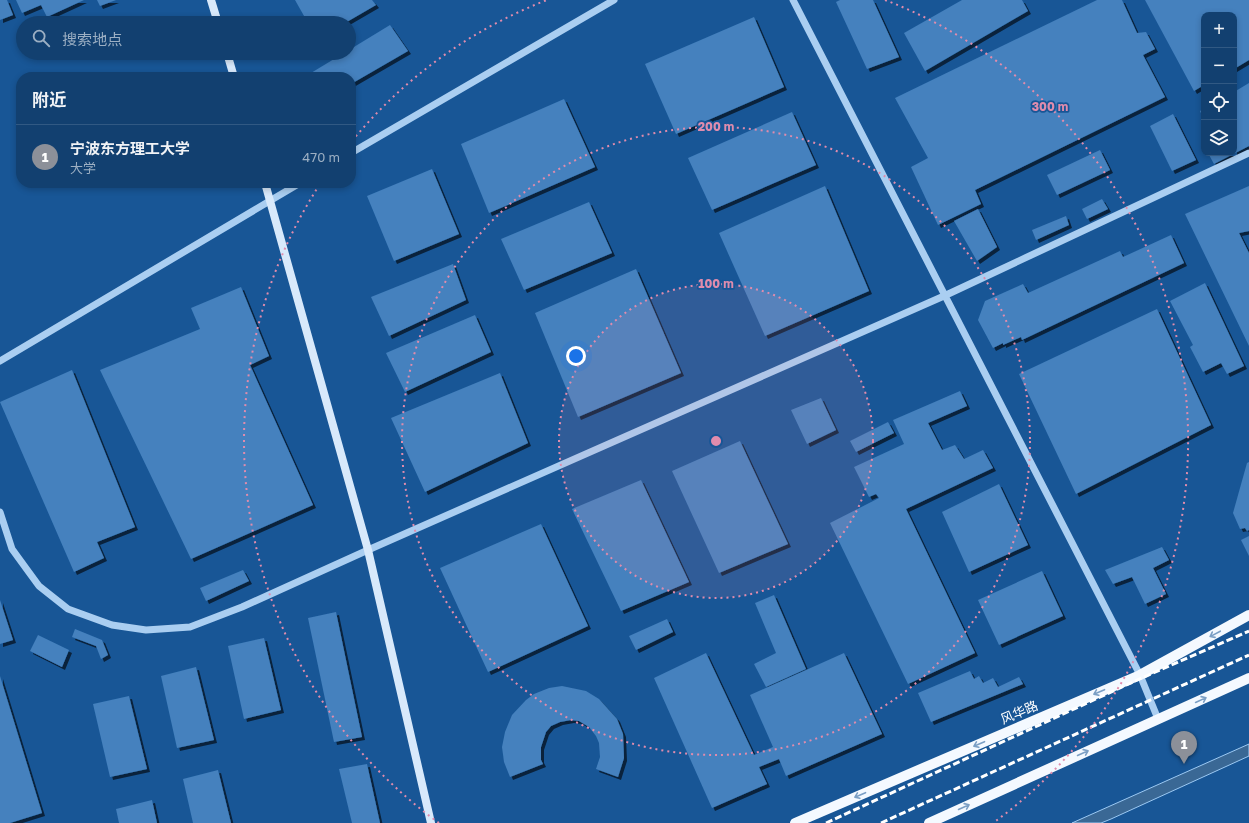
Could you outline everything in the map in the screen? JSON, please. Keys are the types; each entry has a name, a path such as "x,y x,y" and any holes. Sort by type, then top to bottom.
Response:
{"main road":[{"path":"211,0 216,16"},
{"path":"229,60 233,72"},
{"path":"266,188 368,550 431,823"},
{"name":"风华路","path":"794,823 1140,675 1249,615"},
{"path":"929,823 1249,678"}],"street":[{"path":"356,150 614,0"},
{"path":"793,0 1140,675 1158,719"},
{"path":"0,512 12,549 39,586 68,609 112,625 146,630 190,627 242,607 944,296 1249,153"},
{"path":"0,361 291,188"}],"water":[{"path":"1249,744 1249,756 1111,819 1101,823 1072,823"}],"building":[{"path":"0,0 7,0 13,15 0,20"},
{"path":"16,0 84,0 49,16 46,16 41,5 22,13"},
{"path":"97,0 116,0 100,6"},
{"path":"295,0 372,0 376,5 356,17 304,16"},
{"path":"840,0 873,0 899,57 867,69 836,2"},
{"path":"962,0 1022,0 1028,11 925,71 904,33"},
{"path":"1097,0 1122,0 1137,33 1146,32 1155,49 1143,55 1165,97 975,190 981,204 938,225 911,167 928,158 895,98"},
{"path":"1145,0 1249,0 1249,60 1237,67 1237,12 1201,12 1201,87 1194,91"},
{"path":"754,17 784,87 676,134 645,64"},
{"path":"390,25 408,51 356,81 356,72 313,72 332,60 356,60 356,46"},
{"path":"1249,83 1249,146 1237,152 1237,120 1237,90"},
{"path":"564,99 595,167 489,213 461,144"},
{"path":"792,112 816,165 712,210 688,158"},
{"path":"1173,114 1196,160 1172,171 1150,126"},
{"path":"1100,150 1110,170 1057,195 1047,175"},
{"path":"1210,156 1230,156 1214,164"},
{"path":"432,169 459,234 394,261 367,196"},
{"path":"825,186 869,291 765,336 719,233"},
{"path":"1249,186 1249,231 1239,233 1249,253 1249,346 1185,214"},
{"path":"1102,199 1108,209 1087,219 1082,209"},
{"path":"589,202 612,253 524,290 501,239"},
{"path":"978,209 997,247 977,261 954,221"},
{"path":"1066,216 1069,225 1036,240 1032,230"},
{"path":"1171,235 1184,263 1022,340 1021,337 993,348 978,320 985,301 1023,284 1028,293 1120,251 1123,257"},
{"path":"453,264 466,300 389,336 371,297"},
{"path":"636,269 681,373 578,417 535,313"},
{"path":"1205,283 1244,366 1227,374 1221,363 1203,372 1190,347 1193,345 1170,301"},
{"path":"241,287 269,356 250,365 313,505 191,559 100,370 200,329 191,308"},
{"path":"1157,309 1211,425 1076,494 1019,374"},
{"path":"475,315 491,352 405,392 386,353"},
{"path":"72,370 135,527 97,542 104,558 74,572 0,402"},
{"path":"500,373 528,443 425,492 391,418"},
{"path":"960,391 967,406 928,423 942,450 955,445 964,459 983,450 993,468 906,509 975,653 908,684 830,523 879,498 876,494 869,497 854,467 904,444 893,420"},
{"path":"821,398 836,430 807,444 791,410"},
{"path":"888,422 894,433 856,452 850,441"},
{"path":"740,441 788,544 719,573 672,471"},
{"path":"1249,462 1249,530 1247,531 1245,528 1240,529 1233,513 1247,463"},
{"path":"641,480 689,582 621,611 572,509"},
{"path":"999,484 1028,545 969,572 942,512"},
{"path":"541,524 588,626 488,672 440,568"},
{"path":"1249,536 1249,556 1241,540"},
{"path":"1162,547 1169,560 1153,568 1166,594 1145,604 1132,577 1113,584 1105,570"},
{"path":"243,570 249,581 206,601 200,588"},
{"path":"1042,571 1063,616 999,645 978,600"},
{"path":"774,595 806,669 766,687 754,664 776,653 755,603"},
{"path":"0,600 13,640 0,644"},
{"path":"336,612 362,737 334,742 308,618"},
{"path":"667,619 673,632 636,650 629,636"},
{"path":"75,629 102,640 108,655 101,659 96,646 72,637"},
{"path":"38,635 69,650 62,667 30,651"},
{"path":"264,638 281,710 244,719 228,646"},
{"path":"706,653 754,755 773,747 750,695 844,653 882,734 786,776 779,759 759,767 767,784 712,808 654,678"},
{"path":"196,667 214,740 177,748 161,676"},
{"path":"970,671 974,679 979,676 983,683 993,678 998,687 1019,677 1023,684 931,722 918,693"},
{"path":"0,676 42,813 10,823 0,823"},
{"path":"562,686 586,691 599,699 617,719 623,734 624,758 618,777 596,769 600,757 599,743 596,736 589,727 579,721 571,720 560,722 551,726 546,732 541,747 541,760 543,764 510,777 504,762 502,747 505,732 512,715 534,694 549,688"},
{"path":"129,696 147,769 110,777 93,704"},
{"path":"367,764 380,823 352,823 339,769"},
{"path":"218,770 231,823 193,823 183,779"},
{"path":"152,800 157,823 119,823 116,809"}],"railway":[{"path":"826,823 1135,681 1249,631"},
{"path":"881,823 1249,655"}],"place":[{"name":"宁波东方理工大学","path":"1184,764"}]}
